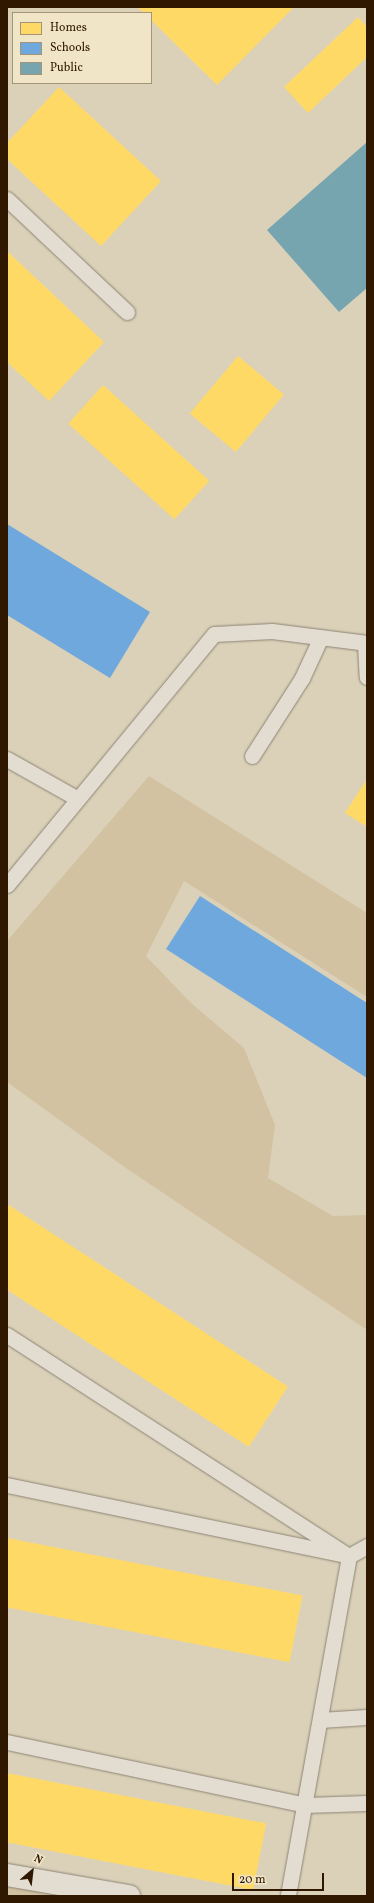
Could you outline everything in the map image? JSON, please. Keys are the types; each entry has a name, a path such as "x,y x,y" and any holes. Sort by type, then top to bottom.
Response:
{"street":[{"path":"7,1875 129,1896"}],"lane":[{"path":"7,199 127,312"},
{"path":"7,885 214,634 272,631 366,643 367,677"},
{"path":"252,756 302,678 321,637"},
{"path":"7,759 78,799"},
{"path":"7,1335 349,1556"},
{"path":"7,1485 349,1556 367,1546"},
{"path":"288,1896 349,1556"},
{"path":"320,1720 367,1717"},
{"path":"7,1742 305,1805 367,1803"}],"shaded area":[{"path":"149,776 367,913 367,997 184,881 146,956 191,1003 244,1048 275,1125 268,1178 333,1216 367,1215 367,1330 123,1166 7,1082 7,941"},
{"path":"7,1875 129,1896 7,1896"}],"building: Homes":[{"path":"137,7 294,7 217,85 152,21 152,12 143,12"},
{"path":"358,17 367,27 367,57 308,113 284,87"},
{"path":"59,87 161,181 101,246 7,159 7,143"},
{"path":"7,251 104,342 49,401 7,362"},
{"path":"238,356 284,395 236,452 190,413"},
{"path":"103,385 209,481 174,519 68,424"},
{"path":"367,779 367,827 345,813"},
{"path":"7,1204 288,1386 249,1447 7,1290"},
{"path":"7,1538 302,1595 289,1662 7,1607"},
{"path":"7,1773 266,1823 253,1890 7,1842"}],"building: Schools":[{"path":"7,524 150,612 110,678 7,615"},
{"path":"200,896 367,1003 367,1078 166,949"}],"building: Public":[{"path":"367,142 367,288 339,312 267,230"}]}
